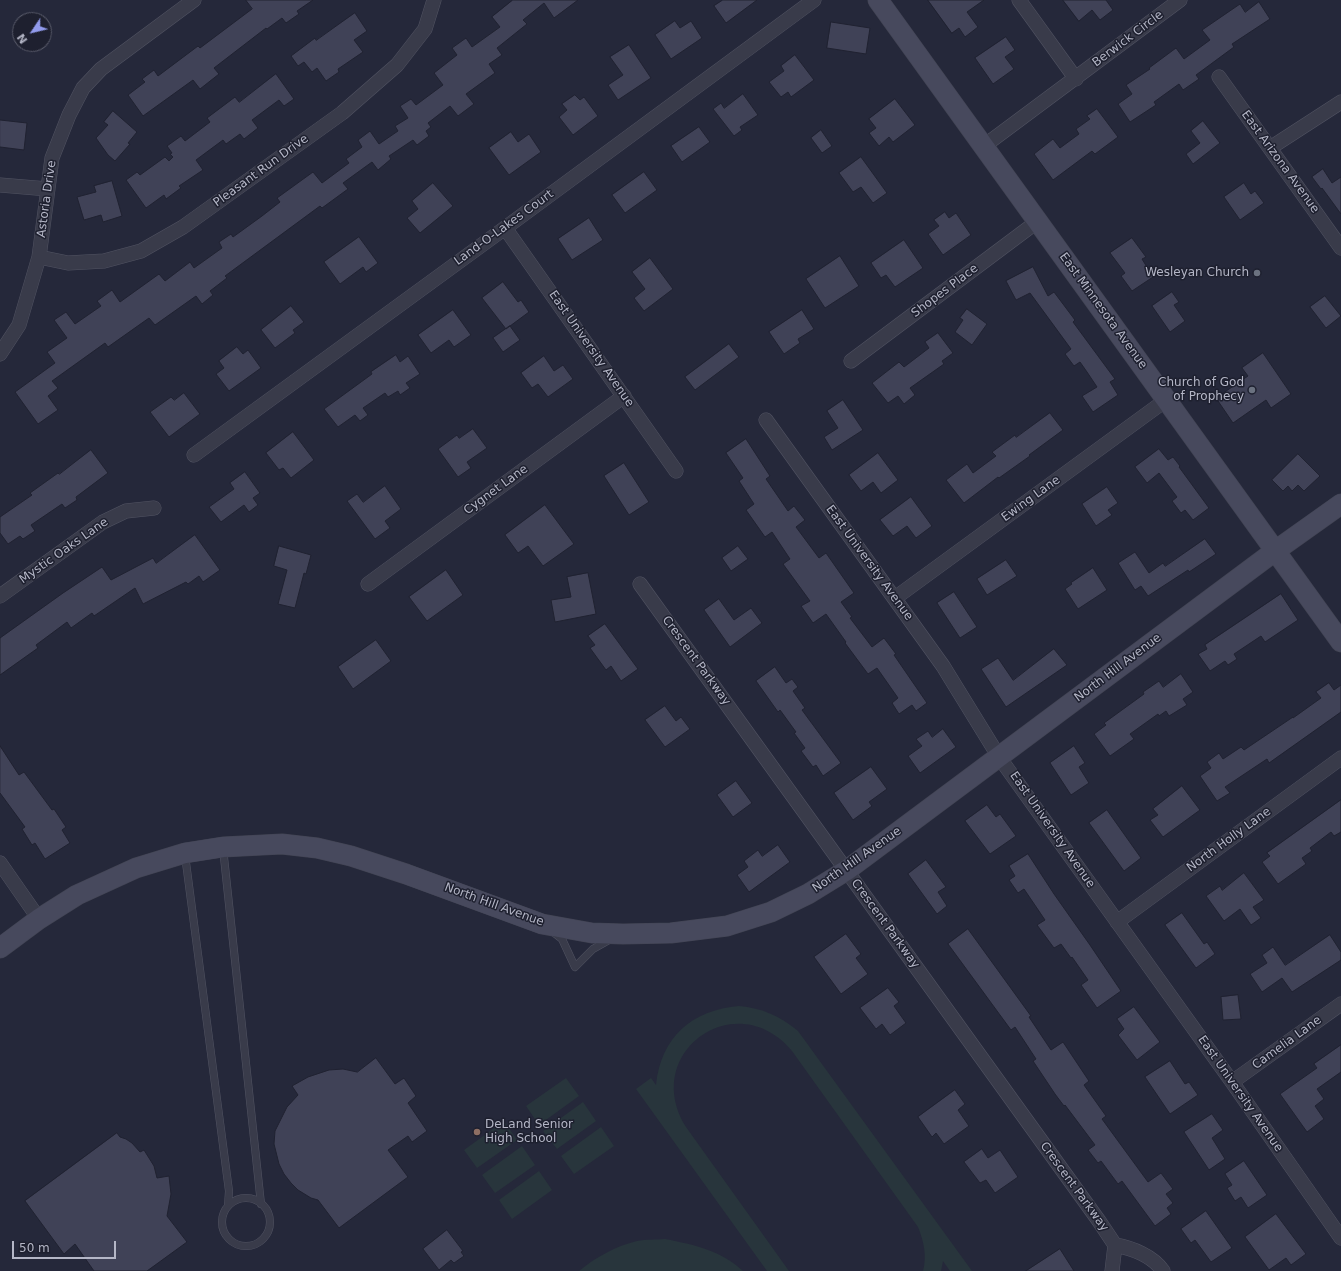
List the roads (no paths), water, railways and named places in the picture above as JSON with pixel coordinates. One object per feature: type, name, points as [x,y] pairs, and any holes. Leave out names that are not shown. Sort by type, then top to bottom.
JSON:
[{"type":"street","name":"Astoria Drive","points":[[0,354],[19,325],[39,257],[52,158],[69,115],[83,88],[101,69],[194,0]]},
{"type":"street","name":"Pleasant Run Drive","points":[[39,257],[68,262],[104,261],[141,251],[183,227],[342,113],[397,65],[424,29],[434,0]]},
{"type":"street","name":"Land-O-Lakes Court","points":[[194,455],[814,0]]},
{"type":"street","name":"East Minnesota Avenue","points":[[878,0],[1341,642]]},
{"type":"street","points":[[1019,0],[1076,79]]},
{"type":"street","name":"Berwick Circle","points":[[984,146],[1076,79],[1180,0]]},
{"type":"street","name":"East Arizona Avenue","points":[[1219,77],[1341,248]]},
{"type":"street","points":[[1270,148],[1341,102]]},
{"type":"street","points":[[0,185],[48,189]]},
{"type":"street","name":"Shopes Place","points":[[851,361],[1038,221]]},
{"type":"street","name":"East University Avenue","points":[[505,228],[676,470]]},
{"type":"street","name":"Cygnet Lane","points":[[368,584],[624,396]]},
{"type":"street","name":"Ewing Lane","points":[[895,598],[1166,400]]},
{"type":"street","name":"East University Avenue","points":[[766,420],[943,666],[999,757],[1232,1082],[1341,1238]]},
{"type":"street","name":"North Hill Avenue","points":[[0,948],[39,919],[77,896],[136,868],[185,853],[223,847],[282,844],[317,848],[351,856],[406,874],[542,924],[592,933],[671,933],[728,926],[771,912],[808,894],[847,870],[1275,551],[1341,504]]},
{"type":"street","name":"Mystic Oaks Lane","points":[[0,596],[103,522],[126,511],[154,508]]},
{"type":"street","name":"Crescent Parkway","points":[[640,584],[1099,1221],[1115,1245],[1112,1271]]},
{"type":"street","name":"North Holly Lane","points":[[1117,922],[1341,758]]},
{"type":"street","points":[[0,864],[39,919]]},
{"type":"street","name":"Camelia Lane","points":[[1232,1082],[1341,1004]]},
{"type":"street","name":"Crescent Parkway","points":[[1115,1245],[1129,1248],[1145,1256],[1159,1265],[1163,1271]]},
{"type":"lane","points":[[223,847],[261,1204]]},
{"type":"lane","points":[[185,853],[228,1191],[228,1206]]},
{"type":"lane","points":[[542,924],[562,939],[575,967],[593,949],[602,943],[623,934]]},
{"type":"lane","points":[[245,1198],[257,1201],[261,1204],[269,1217],[269,1229],[266,1236],[260,1242],[248,1246],[238,1245],[233,1242],[225,1235],[223,1229],[222,1219],[228,1206],[233,1202],[245,1198]]},
{"type":"place","name":"Wesleyan Church","points":[[1257,273]]},
{"type":"place","name":"Church of God of Prophecy","points":[[1252,390]]},
{"type":"place","name":"DeLand Senior High School","points":[[477,1132]]}]
